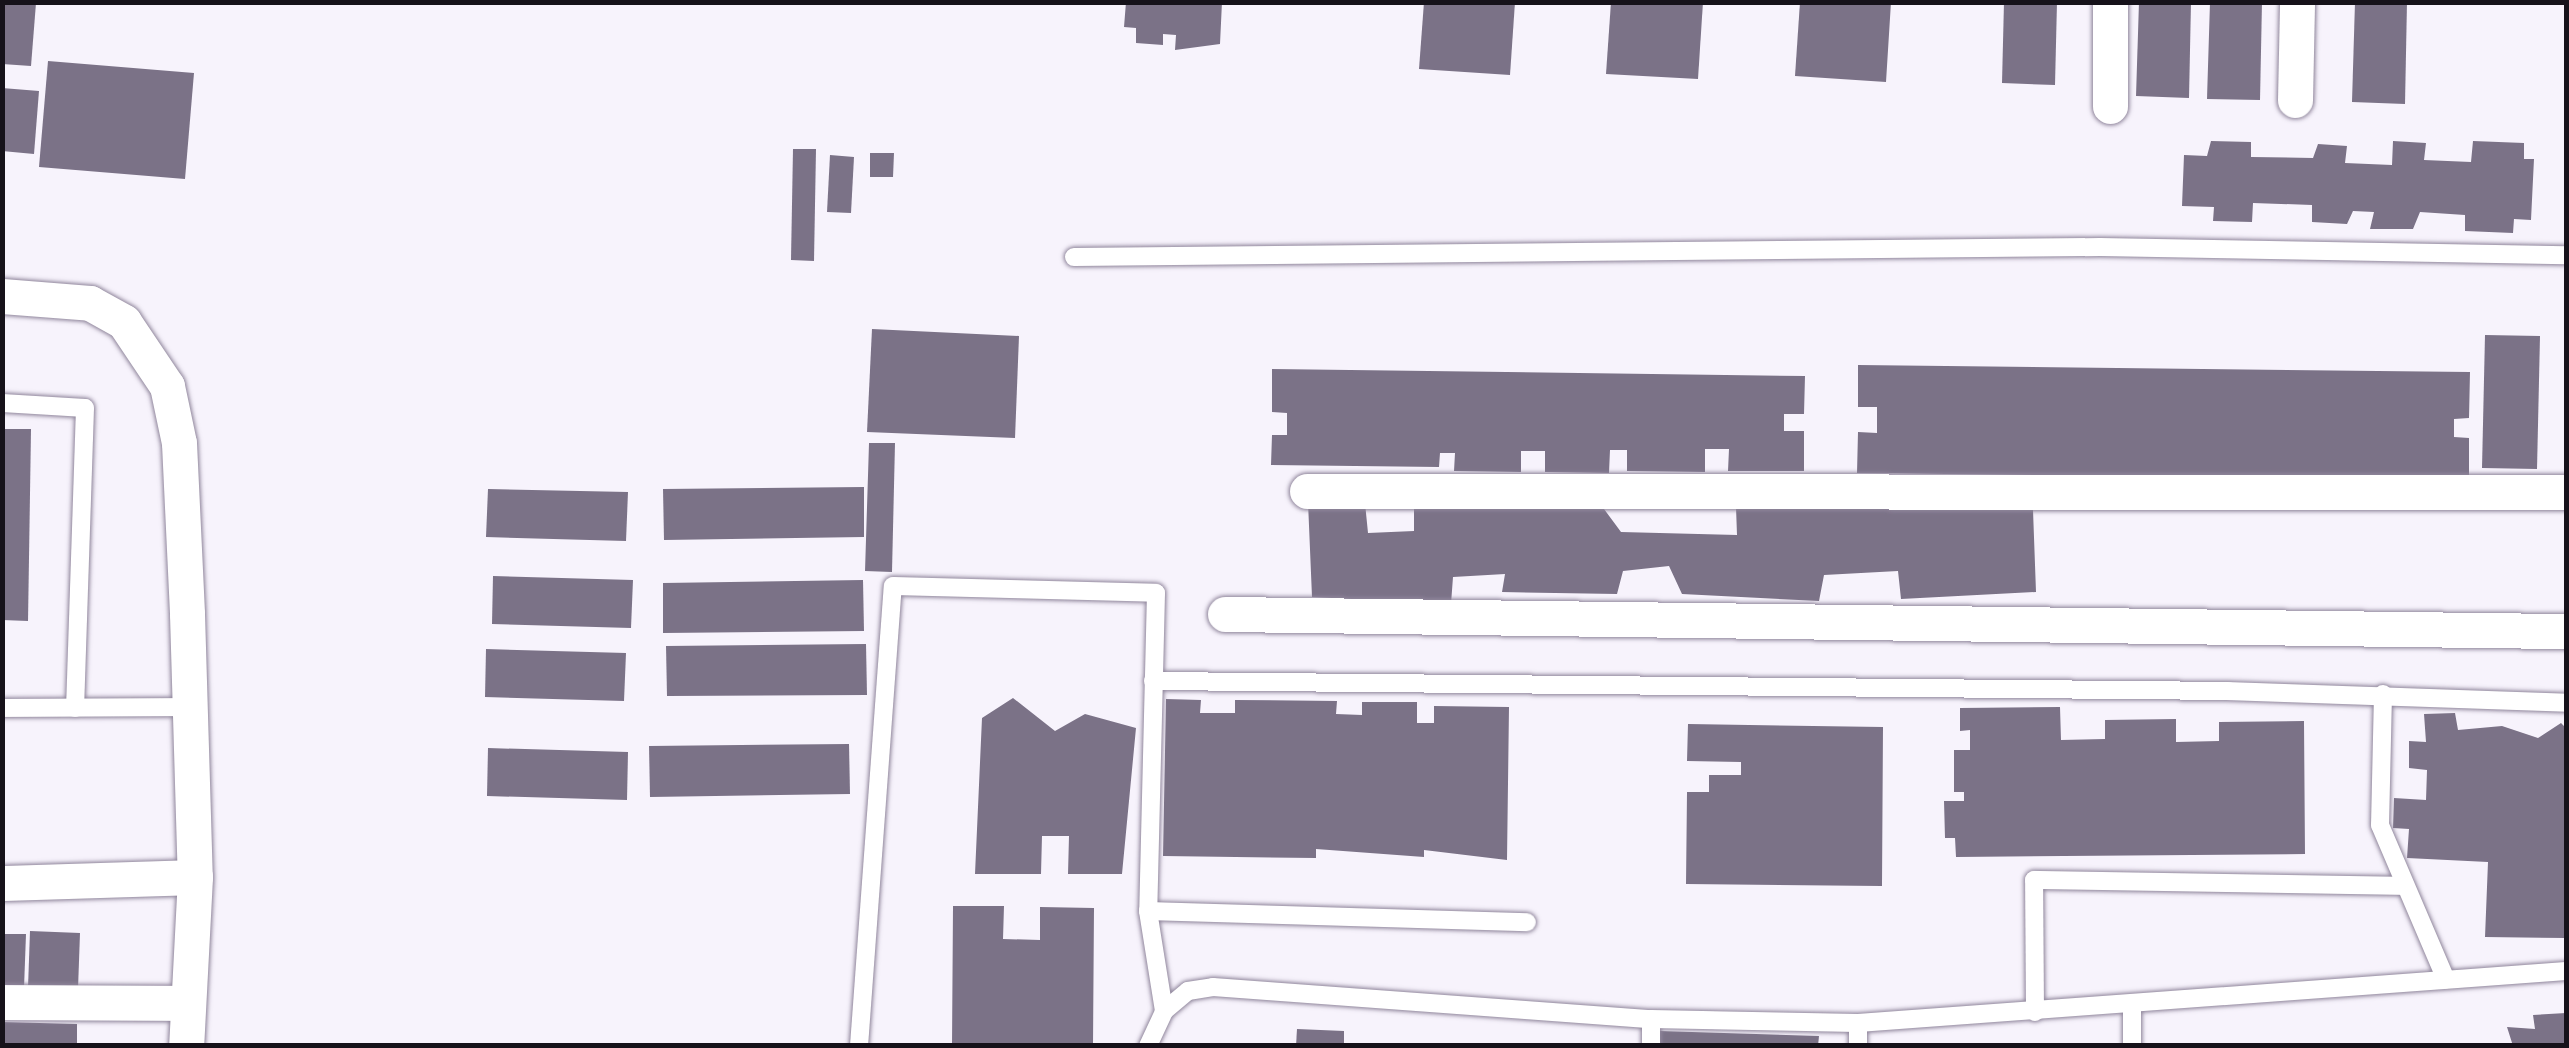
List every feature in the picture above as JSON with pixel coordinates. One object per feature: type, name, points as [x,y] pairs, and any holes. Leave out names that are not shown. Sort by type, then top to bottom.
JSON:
[{"type":"street","points":[[2110,2],[2110,106]]},
{"type":"street","points":[[2295,100],[2297,2]]},
{"type":"street","points":[[2,296],[90,303],[107,312],[149,351],[167,386],[179,443],[190,708],[194,877],[186,1046]]},
{"type":"street","points":[[1307,491],[2566,492]]},
{"type":"street","points":[[1225,614],[2566,631]]},
{"type":"street","points":[[2,883],[194,877]]},
{"type":"street","points":[[2,1002],[188,1003]]},
{"type":"lane","points":[[1074,257],[2100,247],[2566,255]]},
{"type":"lane","points":[[2,402],[85,408],[74,708]]},
{"type":"lane","points":[[858,1046],[893,586],[1156,593],[1148,911],[1164,1011]]},
{"type":"lane","points":[[1153,680],[2382,694],[2566,703]]},
{"type":"lane","points":[[2382,694],[2380,824],[2402,886],[2446,980]]},
{"type":"lane","points":[[2,708],[190,708]]},
{"type":"lane","points":[[2035,1012],[2034,880],[2402,886]]},
{"type":"lane","points":[[1148,911],[1528,922]]},
{"type":"lane","points":[[1148,1046],[1164,1011],[1188,992],[1213,987],[1651,1018],[1858,1023],[2566,971]]},
{"type":"lane","points":[[2132,1005],[2132,1046]]},
{"type":"lane","points":[[1650,1046],[1651,1018]]},
{"type":"lane","points":[[1858,1023],[1858,1046]]},
{"type":"building","points":[[1126,2],[1222,2],[1220,44],[1175,50],[1176,35],[1163,34],[1163,45],[1136,43],[1136,28],[1124,27]]},
{"type":"building","points":[[1424,2],[1515,2],[1510,75],[1419,69]]},
{"type":"building","points":[[1611,2],[1703,2],[1698,79],[1606,74]]},
{"type":"building","points":[[1800,2],[1891,2],[1886,82],[1795,76]]},
{"type":"building","points":[[2004,2],[2057,2],[2055,85],[2002,83]]},
{"type":"building","points":[[2139,2],[2191,2],[2189,98],[2136,96]]},
{"type":"building","points":[[2210,2],[2262,2],[2260,100],[2207,99]]},
{"type":"building","points":[[2355,2],[2407,2],[2405,104],[2352,102]]},
{"type":"building","points":[[2,3],[36,3],[31,66],[2,64]]},
{"type":"building","points":[[48,61],[194,73],[185,179],[39,167]]},
{"type":"building","points":[[2,88],[39,91],[34,154],[2,151]]},
{"type":"building","points":[[2211,141],[2251,142],[2251,157],[2313,158],[2318,144],[2347,146],[2345,163],[2392,165],[2393,141],[2426,143],[2424,160],[2471,162],[2473,141],[2524,143],[2524,159],[2534,159],[2531,220],[2514,219],[2513,233],[2465,231],[2465,215],[2420,212],[2413,229],[2370,229],[2374,212],[2353,211],[2347,224],[2312,222],[2312,205],[2253,203],[2252,222],[2213,221],[2214,207],[2182,206],[2184,155],[2207,156]]},
{"type":"building","points":[[793,149],[816,149],[814,261],[791,260]]},
{"type":"building","points":[[870,153],[894,153],[893,177],[870,177]]},
{"type":"building","points":[[830,155],[854,157],[851,213],[827,212]]},
{"type":"building","points":[[872,329],[1019,336],[1015,438],[867,432]]},
{"type":"building","points":[[2485,335],[2540,336],[2537,469],[2482,468]]},
{"type":"building","points":[[1858,365],[2470,372],[2469,418],[2454,419],[2454,437],[2469,438],[2469,480],[1857,473],[1858,432],[1877,433],[1877,407],[1858,407]]},
{"type":"building","points":[[1272,369],[1805,376],[1804,414],[1784,414],[1784,431],[1804,431],[1804,471],[1728,471],[1729,449],[1705,449],[1705,472],[1627,471],[1627,450],[1610,450],[1609,473],[1545,472],[1545,451],[1521,451],[1521,472],[1454,471],[1455,453],[1440,453],[1439,467],[1271,465],[1272,435],[1287,435],[1287,413],[1272,412]]},
{"type":"building","points":[[2,429],[31,429],[28,621],[2,620]]},
{"type":"building","points":[[869,443],[895,443],[892,572],[865,571]]},
{"type":"building","points":[[864,487],[864,537],[664,540],[663,489]]},
{"type":"building","points":[[488,489],[628,492],[626,541],[486,537]]},
{"type":"building","points":[[1308,502],[1365,503],[1368,533],[1414,531],[1414,508],[1604,509],[1621,532],[1737,535],[1736,507],[2033,510],[2036,592],[1901,599],[1898,571],[1824,575],[1819,601],[1682,594],[1669,566],[1623,571],[1617,594],[1502,592],[1505,574],[1453,577],[1451,604],[1312,597]]},
{"type":"building","points":[[493,576],[633,580],[631,628],[492,624]]},
{"type":"building","points":[[863,580],[864,631],[663,633],[663,583]]},
{"type":"building","points":[[866,644],[867,695],[667,696],[666,646]]},
{"type":"building","points":[[486,649],[626,653],[624,701],[485,697]]},
{"type":"building","points":[[1013,698],[1055,731],[1085,714],[1136,728],[1122,874],[1068,874],[1069,836],[1042,836],[1041,874],[975,874],[982,718]]},
{"type":"building","points":[[1166,699],[1201,700],[1200,713],[1235,713],[1235,700],[1337,701],[1336,714],[1362,715],[1362,702],[1417,702],[1417,723],[1434,723],[1434,706],[1509,707],[1507,860],[1424,850],[1424,857],[1316,849],[1316,858],[1163,856]]},
{"type":"building","points":[[2060,707],[2061,740],[2105,739],[2105,720],[2176,719],[2176,742],[2219,741],[2219,722],[2304,721],[2305,854],[1956,857],[1955,838],[1945,838],[1944,801],[1964,801],[1964,792],[1954,792],[1954,750],[1970,750],[1970,730],[1960,731],[1960,708]]},
{"type":"building","points":[[2455,713],[2458,730],[2502,726],[2538,738],[2561,723],[2566,728],[2566,938],[2485,937],[2488,862],[2407,858],[2409,829],[2393,828],[2394,798],[2426,800],[2427,770],[2409,768],[2409,741],[2426,742],[2424,714]]},
{"type":"building","points":[[1688,724],[1883,727],[1882,886],[1686,884],[1687,792],[1709,792],[1709,775],[1741,775],[1741,762],[1687,761]]},
{"type":"building","points":[[849,744],[850,794],[650,797],[649,746]]},
{"type":"building","points":[[488,748],[628,752],[627,800],[487,796]]},
{"type":"building","points":[[953,906],[1004,906],[1003,939],[1040,940],[1040,907],[1094,908],[1093,1046],[952,1046]]},
{"type":"building","points":[[30,931],[80,933],[78,989],[28,988]]},
{"type":"building","points":[[2,934],[26,934],[24,988],[2,987]]},
{"type":"building","points":[[2566,1013],[2566,1046],[2513,1046],[2507,1027],[2535,1029],[2533,1015]]},
{"type":"building","points":[[2,1022],[77,1024],[77,1046],[2,1046]]},
{"type":"building","points":[[1297,1029],[1344,1031],[1344,1046],[1296,1046]]},
{"type":"building","points":[[1660,1031],[1819,1036],[1818,1046],[1660,1046]]}]
